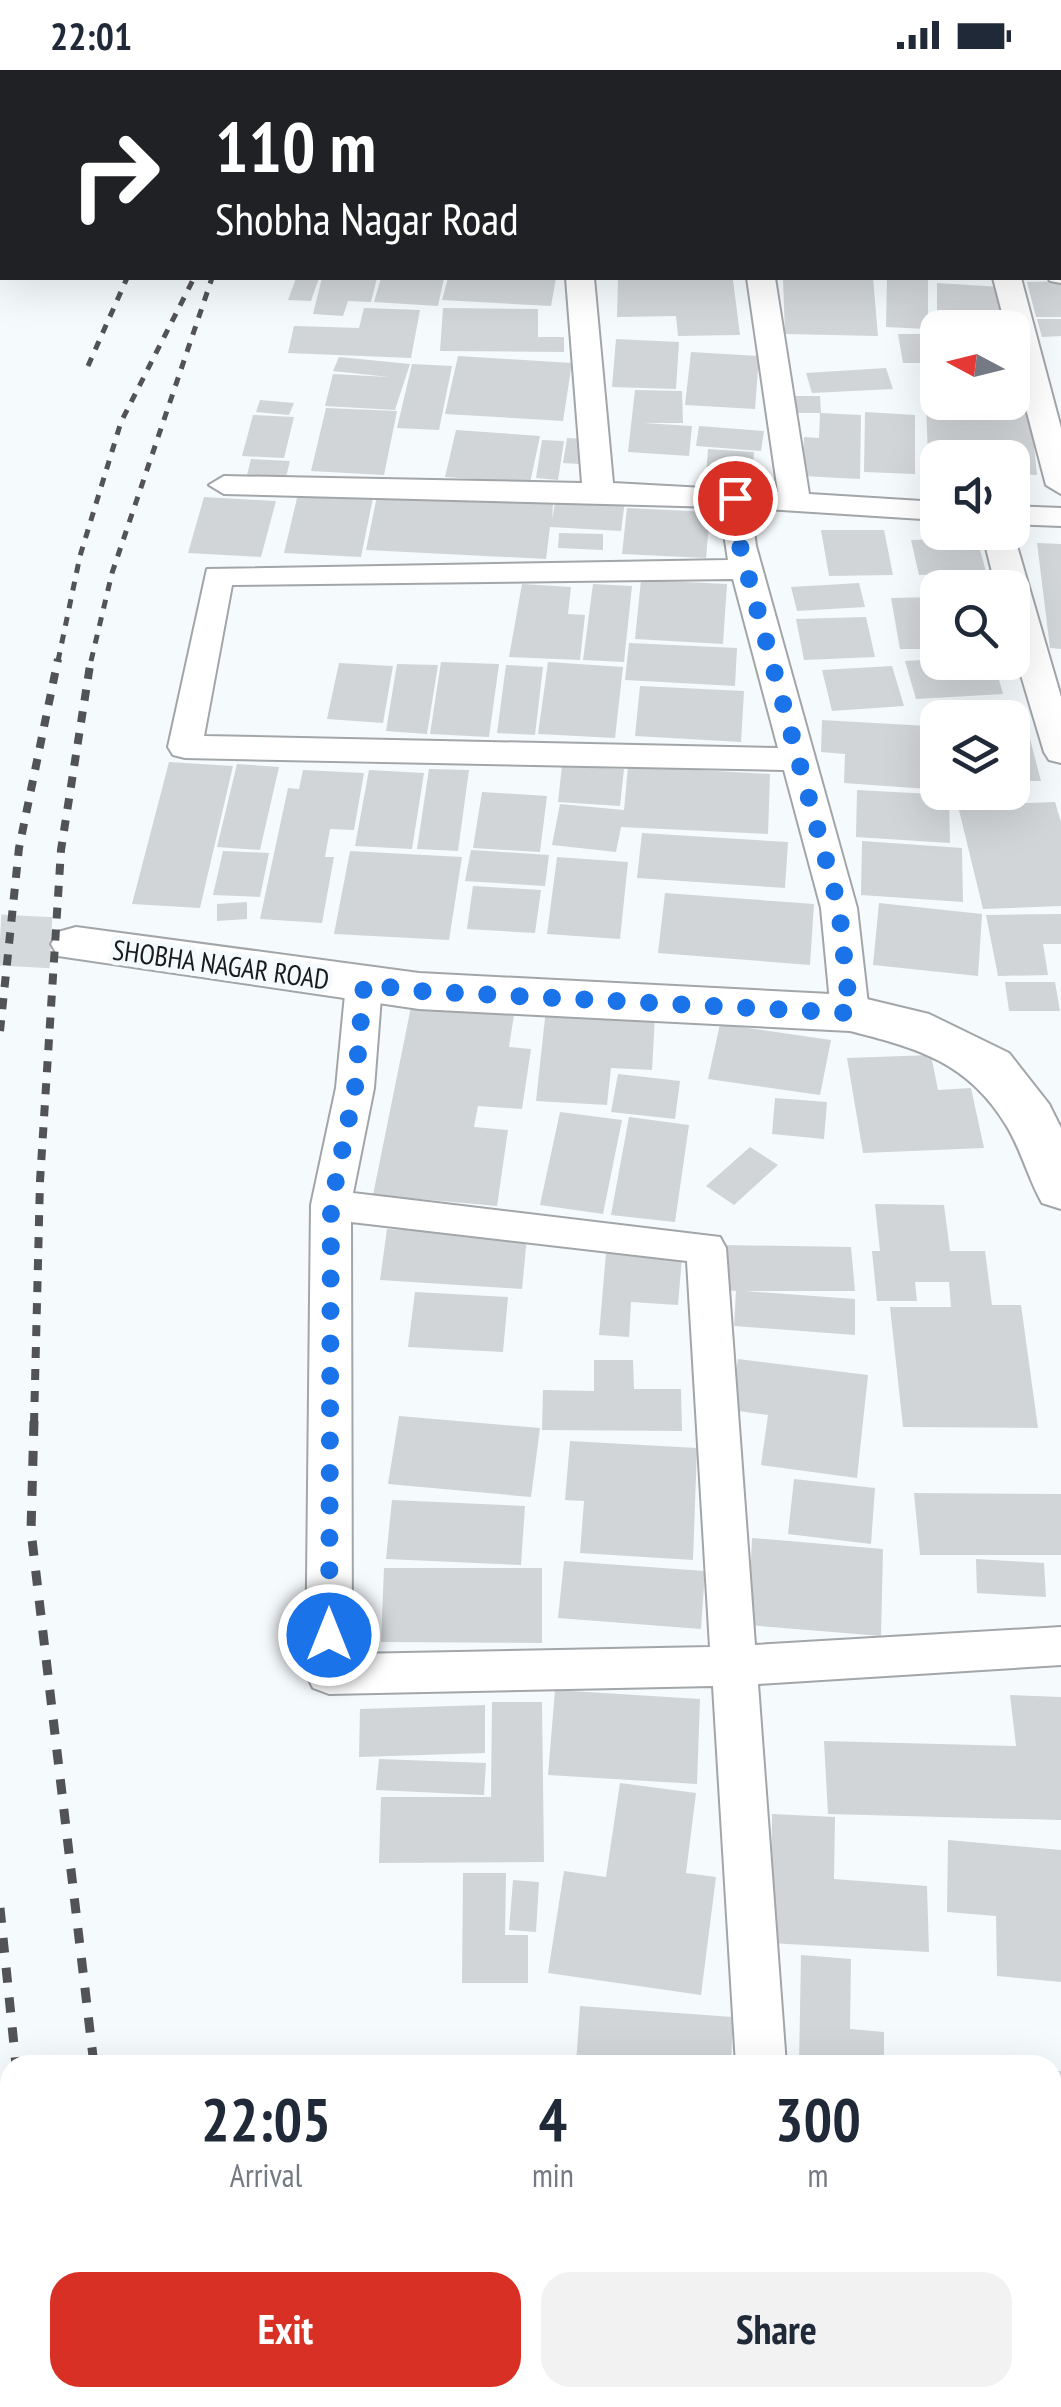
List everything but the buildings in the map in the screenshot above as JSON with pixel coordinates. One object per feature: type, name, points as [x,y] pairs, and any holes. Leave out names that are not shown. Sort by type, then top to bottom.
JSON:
[{"type":"street","points":[[580,280],[598,492]]},
{"type":"street","points":[[761,280],[794,502]]},
{"type":"street","points":[[1007,280],[1061,486]]},
{"type":"street","points":[[224,485],[598,492],[920,509]]},
{"type":"street","points":[[735,498],[746,570],[839,908],[850,1013]]},
{"type":"street","points":[[1030,516],[1061,517]]},
{"type":"street","points":[[746,570],[218,576],[185,746],[795,759]]},
{"type":"street","points":[[1030,648],[1061,752]]},
{"type":"street","name":"SHOBHA NAGAR ROAD","points":[[76,944],[419,991],[850,1013],[928,1032],[991,1066],[1030,1118],[1061,1189]]},
{"type":"street","points":[[364,984],[355,1088],[331,1205],[329,1674],[731,1666],[1061,1646]]},
{"type":"street","points":[[331,1205],[706,1248],[731,1666],[760,2055]]},
{"type":"tunnel","points":[[0,940],[76,944]]},
{"type":"railway","points":[[88,366],[126,280]]},
{"type":"railway","points":[[58,661],[80,556],[121,422],[193,280]]},
{"type":"railway","points":[[91,661],[112,573],[211,280]]},
{"type":"railway","points":[[0,1031],[19,848],[58,659]]},
{"type":"railway","points":[[34,1424],[40,1181],[61,850],[91,659]]},
{"type":"railway","points":[[34,1421],[31,1531],[93,2055]]},
{"type":"railway","points":[[0,1908],[15,2055]]},
{"type":"route","points":[[329,1635],[331,1205],[355,1088],[364,984],[419,991],[850,1013],[839,908],[795,759],[740,546],[735,498]]}]
